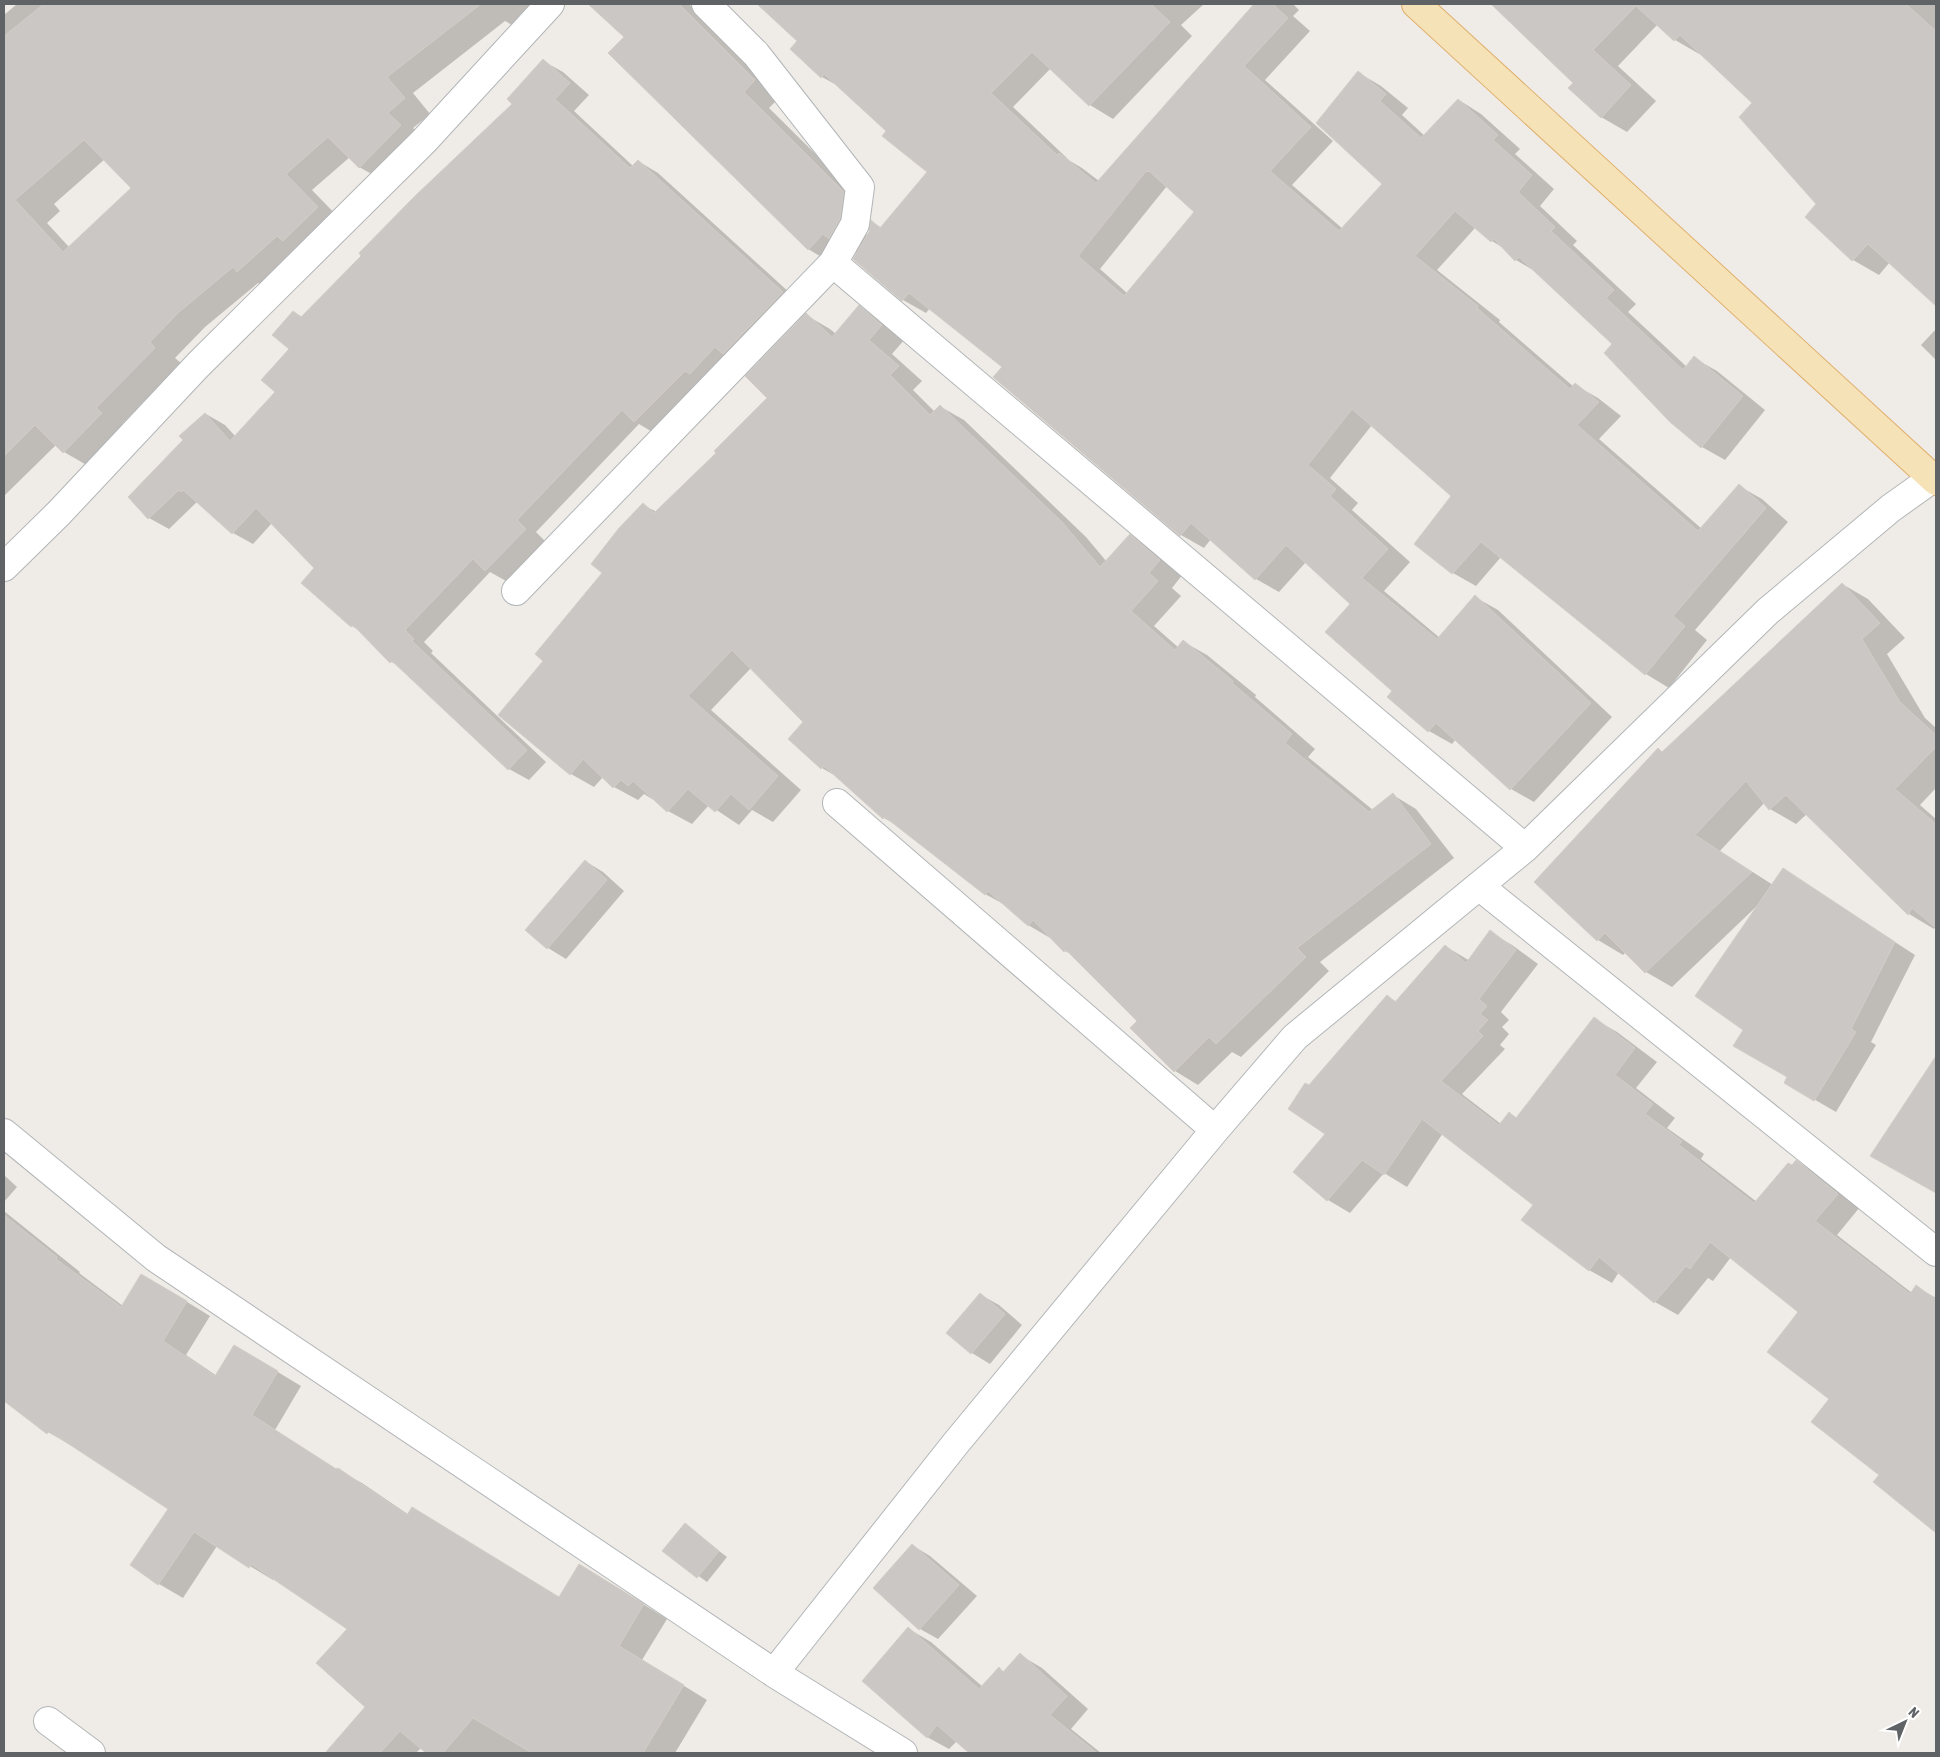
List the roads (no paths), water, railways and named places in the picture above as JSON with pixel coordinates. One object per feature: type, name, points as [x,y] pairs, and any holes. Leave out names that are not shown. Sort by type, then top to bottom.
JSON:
[{"type":"main road","points":[[1416,4],[1935,479]]},
{"type":"street","points":[[4,567],[59,513],[198,365],[424,142],[550,4]]},
{"type":"street","points":[[516,591],[833,263],[855,224],[860,187],[756,54],[706,4]]},
{"type":"street","points":[[833,263],[1525,848]]},
{"type":"street","points":[[774,1673],[956,1443],[1294,1037],[1525,848],[1768,611],[1891,508],[1935,479]]},
{"type":"street","points":[[837,803],[1215,1130]]},
{"type":"street","points":[[1479,886],[1936,1252]]},
{"type":"street","points":[[4,1133],[156,1258],[888,1750]]},
{"type":"street","points":[[48,1721],[91,1753]]}]
